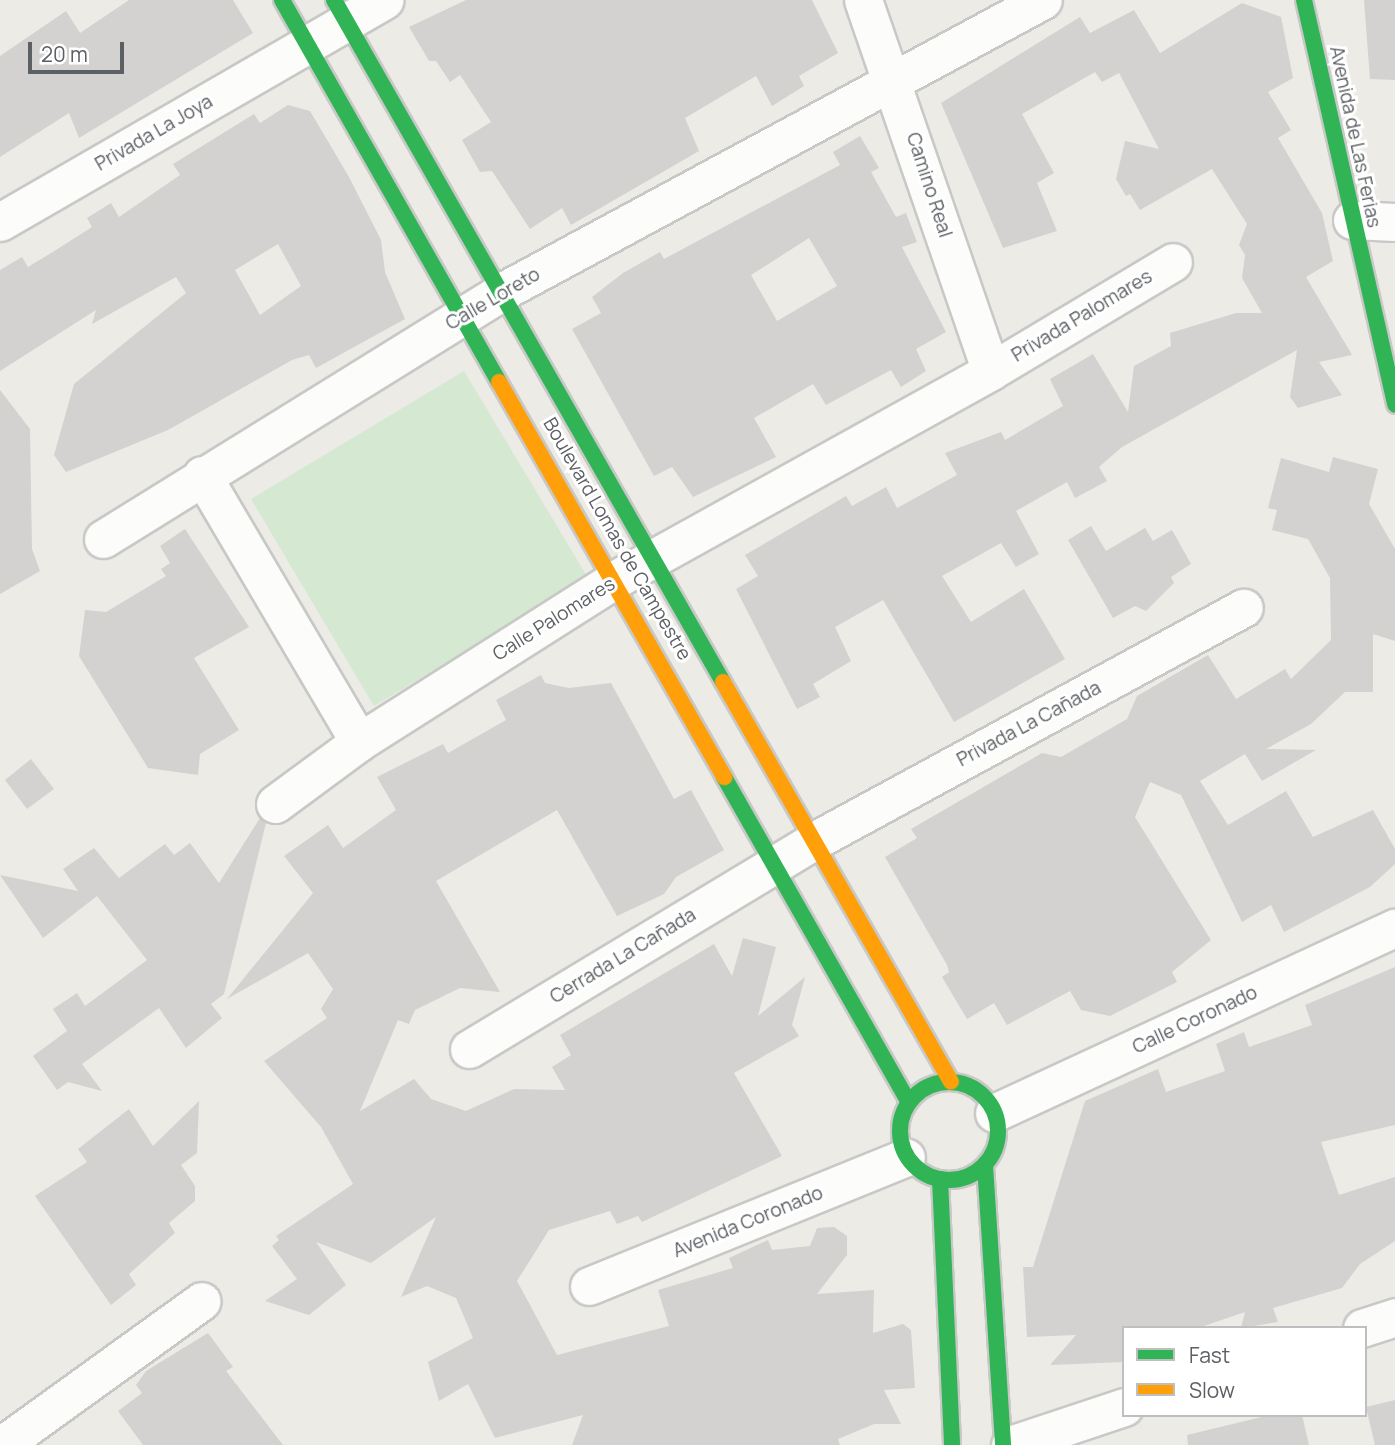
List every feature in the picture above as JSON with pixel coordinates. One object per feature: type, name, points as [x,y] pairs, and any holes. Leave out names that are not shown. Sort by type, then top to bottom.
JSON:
[{"type":"main road","name":"Boulevard Lomas de Campestre","points":[[282,0],[616,579],[909,1102]]},
{"type":"main road","name":"Avenida de Las Ferias","points":[[1304,0],[1395,405]]},
{"type":"main road","name":"Boulevard Lomas de Campestre","points":[[341,12],[505,290],[951,1081]]},
{"type":"main road","points":[[985,1165],[964,1178],[940,1179],[906,1157],[900,1133],[909,1102],[927,1087],[951,1081],[981,1092],[994,1112],[998,1136],[985,1165],[1003,1445]]},
{"type":"main road","points":[[940,1179],[951,1445]]},
{"type":"street","name":"Privada La Joya","points":[[0,222],[308,45],[341,12],[385,0]]},
{"type":"street","name":"Camino Real","points":[[863,0],[896,83],[991,371]]},
{"type":"street","name":"Calle Loreto","points":[[103,539],[202,475],[505,290],[896,83],[1043,0]]},
{"type":"street","points":[[1352,220],[1395,222]]},
{"type":"street","name":"Privada Palomares","points":[[991,371],[1173,262]]},
{"type":"street","name":"Calle Palomares","points":[[275,804],[359,742],[616,579],[991,371]]},
{"type":"street","points":[[202,475],[359,742]]},
{"type":"street","name":"Privada La Cañada","points":[[777,863],[1244,608]]},
{"type":"street","name":"Cerrada La Cañada","points":[[469,1049],[777,863]]},
{"type":"street","name":"Calle Coronado","points":[[994,1112],[1395,928]]},
{"type":"street","name":"Avenida Coronado","points":[[589,1286],[906,1157]]},
{"type":"street","points":[[2,1445],[202,1301]]},
{"type":"street","points":[[1367,1326],[1395,1317]]},
{"type":"street","points":[[1010,1445],[1122,1408]]},
{"type":"green space","points":[[464,371],[588,578],[374,706],[251,499]]},
{"type":"building","points":[[129,0],[233,0],[253,33],[79,138],[69,113],[0,157],[0,56],[66,11],[80,33]]},
{"type":"building","points":[[466,0],[812,0],[838,53],[799,76],[804,86],[772,106],[756,76],[685,118],[699,151],[571,225],[562,208],[530,229],[492,171],[480,172],[462,140],[491,122],[460,75],[450,82],[436,61],[429,61],[409,27]]},
{"type":"building","points":[[1364,0],[1395,0],[1395,80],[1370,79]]},
{"type":"building","points":[[1242,3],[1281,17],[1293,78],[1268,92],[1291,130],[1278,138],[1322,213],[1333,261],[1306,277],[1352,355],[1319,362],[1342,395],[1298,408],[1290,397],[1297,350],[1122,447],[1099,467],[1107,481],[1075,498],[1067,482],[1016,511],[1039,554],[1016,567],[1001,543],[942,576],[971,622],[1024,589],[1065,659],[954,722],[883,600],[835,627],[851,661],[813,684],[820,697],[797,709],[736,589],[758,576],[745,555],[846,496],[852,506],[886,487],[897,508],[957,475],[945,453],[1001,432],[1005,440],[1063,406],[1050,379],[1093,354],[1128,412],[1134,366],[1171,346],[1170,333],[1236,313],[1262,313],[1242,278],[1245,255],[1239,245],[1247,224],[1212,169],[1140,210],[1130,194],[1126,196],[1116,179],[1125,141],[1159,149],[1119,73],[1102,82],[1095,72],[1022,114],[1054,173],[1037,183],[1057,231],[1003,248],[941,103],[1080,17],[1090,33],[1134,10],[1160,53]]},
{"type":"building","points":[[288,105],[310,111],[349,177],[381,240],[385,272],[405,319],[316,368],[309,355],[292,360],[168,430],[66,472],[54,455],[74,384],[186,293],[176,277],[92,324],[96,310],[0,371],[0,270],[22,257],[28,267],[92,227],[87,218],[111,203],[119,217],[180,175],[173,164],[254,114],[260,123]],"holes":[[[278,244],[301,286],[260,315],[235,270]]]},
{"type":"building","points":[[860,136],[879,168],[871,172],[896,217],[906,213],[917,242],[902,247],[946,332],[916,349],[926,371],[901,387],[891,370],[826,405],[813,384],[754,418],[776,457],[693,497],[672,467],[654,476],[572,329],[601,313],[592,297],[623,273],[660,252],[664,259],[840,165],[833,152]],"holes":[[[809,238],[837,286],[777,321],[751,275]]]},
{"type":"building","points":[[0,390],[30,429],[32,549],[40,571],[0,594]]},
{"type":"building","points":[[1333,457],[1378,469],[1369,504],[1395,549],[1395,641],[1373,634],[1373,692],[1345,692],[1311,724],[1266,749],[1316,750],[1262,781],[1245,754],[1200,781],[1228,825],[1286,791],[1313,837],[1373,810],[1395,849],[1395,864],[1370,887],[1284,932],[1271,905],[1242,922],[1181,795],[1150,782],[1135,817],[1211,940],[1172,972],[1177,982],[1110,1016],[1081,1010],[1070,991],[1007,1025],[994,1003],[967,1019],[942,977],[949,972],[947,965],[885,857],[917,838],[911,829],[1042,753],[1061,757],[1127,719],[1137,696],[1208,655],[1236,699],[1285,669],[1291,679],[1331,640],[1330,578],[1308,539],[1272,530],[1277,510],[1268,508],[1281,458],[1329,472]]},
{"type":"building","points":[[1091,526],[1106,551],[1145,528],[1153,541],[1172,530],[1191,564],[1171,577],[1174,583],[1146,611],[1135,606],[1113,618],[1068,540]]},
{"type":"building","points":[[185,529],[249,627],[194,658],[239,730],[200,754],[198,775],[148,768],[79,656],[85,610],[106,612],[166,576],[161,569],[170,563],[160,546]]},
{"type":"building","points":[[541,675],[545,683],[569,688],[611,683],[674,799],[691,790],[724,850],[676,877],[664,894],[617,916],[557,810],[436,881],[500,992],[460,988],[415,1010],[409,1024],[398,1020],[360,1111],[414,1079],[431,1099],[466,1111],[514,1089],[565,1090],[552,1067],[571,1055],[560,1035],[714,944],[732,976],[743,938],[776,947],[758,1016],[805,977],[792,1025],[799,1036],[734,1073],[782,1156],[642,1222],[638,1216],[617,1224],[610,1211],[549,1230],[517,1281],[557,1355],[669,1326],[658,1290],[733,1268],[729,1258],[768,1240],[772,1250],[810,1246],[817,1228],[834,1227],[847,1236],[847,1255],[817,1294],[874,1290],[873,1333],[903,1324],[911,1330],[915,1388],[884,1390],[901,1424],[874,1424],[838,1439],[840,1445],[572,1445],[583,1415],[495,1438],[468,1384],[439,1401],[434,1384],[428,1362],[473,1338],[456,1298],[427,1286],[401,1297],[436,1217],[371,1263],[316,1242],[346,1285],[309,1315],[265,1301],[297,1279],[272,1246],[279,1240],[276,1236],[353,1184],[321,1127],[264,1061],[327,1018],[321,1009],[333,989],[308,953],[227,999],[313,893],[284,856],[328,825],[343,848],[396,810],[377,777],[443,744],[448,753],[506,720],[496,700]]},
{"type":"building","points":[[31,759],[54,789],[27,809],[5,780]]},
{"type":"building","points":[[260,818],[266,823],[224,994],[211,1004],[222,1018],[186,1048],[159,1008],[82,1064],[102,1091],[68,1082],[57,1090],[33,1056],[67,1031],[53,1009],[77,993],[85,1006],[147,960],[97,896],[43,938],[0,875],[78,891],[63,869],[94,848],[119,878],[165,844],[174,855],[190,843],[219,883]]},
{"type":"building","points":[[1395,967],[1395,1125],[1321,1142],[1339,1195],[1395,1177],[1395,1241],[1360,1264],[1342,1288],[1273,1308],[1278,1322],[1242,1326],[1245,1312],[1204,1326],[1122,1326],[1122,1362],[1050,1365],[1076,1335],[1027,1337],[1023,1267],[1033,1267],[1085,1101],[1158,1069],[1166,1092],[1225,1071],[1216,1044],[1244,1032],[1249,1047],[1312,1025],[1305,1005]]},
{"type":"building","points":[[199,1101],[197,1153],[181,1165],[195,1186],[195,1201],[169,1223],[175,1233],[129,1274],[136,1285],[111,1305],[35,1196],[87,1162],[78,1149],[129,1109],[153,1146]]},
{"type":"building","points":[[208,1333],[233,1367],[226,1371],[283,1445],[143,1445],[118,1411],[142,1393],[136,1385],[146,1371]]},
{"type":"building","points":[[1395,1400],[1395,1445],[1375,1445],[1367,1407]]},
{"type":"building","points":[[1262,1417],[1302,1417],[1309,1445],[1188,1445],[1187,1435]]},
{"type":"traffic: fast","points":[[282,0],[499,382]]},
{"type":"traffic: fast","points":[[334,0],[723,682]]},
{"type":"traffic: fast","points":[[1304,0],[1395,405]]},
{"type":"traffic: fast","points":[[724,777],[909,1102]]},
{"type":"traffic: fast","points":[[949,1082],[968,1086],[984,1096],[994,1112],[998,1131],[994,1150],[984,1166],[968,1176],[949,1180],[930,1176],[914,1166],[904,1150],[900,1131],[904,1112],[914,1096],[930,1086],[949,1082]]},
{"type":"traffic: fast","points":[[985,1165],[1003,1445]]},
{"type":"traffic: fast","points":[[940,1179],[952,1445]]},
{"type":"traffic: slow","points":[[499,382],[724,777]]},
{"type":"traffic: slow","points":[[723,682],[951,1081]]}]
